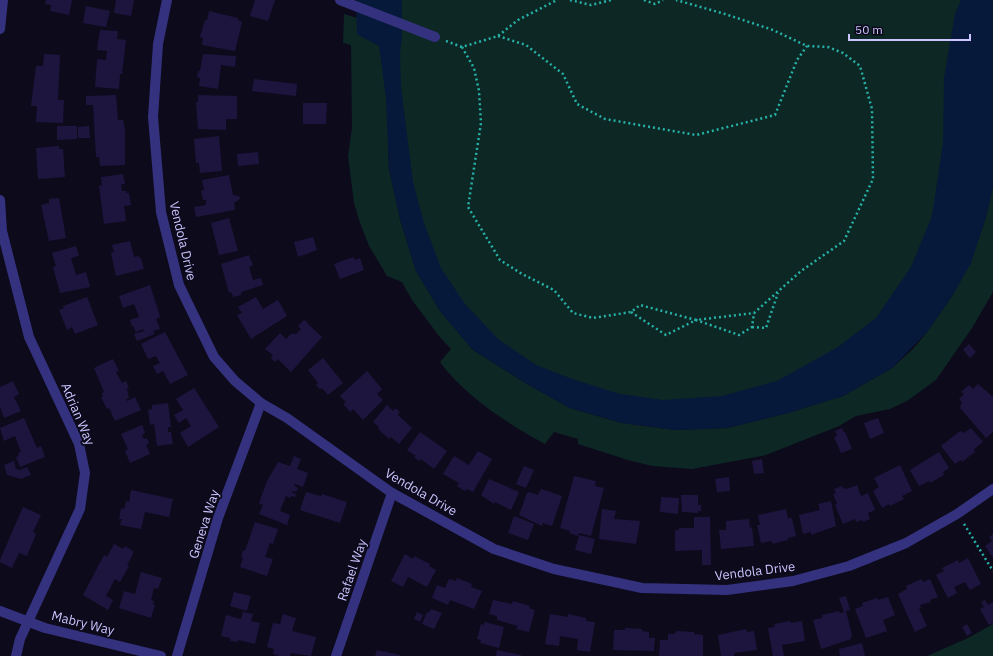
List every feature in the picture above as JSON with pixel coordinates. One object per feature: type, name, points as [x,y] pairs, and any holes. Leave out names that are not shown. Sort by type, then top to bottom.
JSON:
[{"type":"street","points":[[0,29],[4,0]]},
{"type":"street","name":"Vendola Drive","points":[[167,0],[158,44],[153,118],[161,212],[179,286],[214,357],[235,381],[261,403],[287,418],[392,493],[494,549],[554,569],[642,588],[727,590],[793,581],[849,566],[906,543],[957,514],[993,489]]},
{"type":"street","points":[[342,1],[434,37]]},
{"type":"street","name":"Adrian Way","points":[[0,200],[2,231],[29,337],[79,444],[85,473],[80,509],[20,639],[16,656]]},
{"type":"street","name":"Geneva Way","points":[[177,656],[218,518],[261,403]]},
{"type":"street","name":"Rafael Way","points":[[336,656],[392,493]]},
{"type":"street","name":"Mabry Way","points":[[0,611],[45,628],[161,656]]},
{"type":"path","points":[[557,0],[518,20],[498,36],[462,46],[474,68],[479,90],[480,104],[480,124],[468,207],[500,260],[522,274],[554,290],[573,313],[592,318],[631,312],[640,305],[696,320],[739,335],[752,327],[766,328],[779,291]]},
{"type":"path","points":[[570,0],[591,5],[611,0]]},
{"type":"path","points":[[644,0],[655,4],[663,0]]},
{"type":"path","points":[[631,312],[666,335],[696,320],[754,313],[801,271],[844,241],[873,179],[872,109],[860,66],[844,53],[833,49],[807,46],[773,30],[732,16],[676,0]]},
{"type":"path","points":[[498,36],[526,45],[563,74],[577,104],[605,119],[696,135],[775,115],[797,60],[807,46]]},
{"type":"path","points":[[752,327],[754,313]]},
{"type":"path","points":[[957,514],[993,571]]},
{"type":"green space","points":[[383,0],[993,0],[993,145],[977,243],[986,217],[993,186],[993,292],[972,328],[936,380],[907,401],[890,409],[856,416],[839,426],[766,455],[692,469],[652,466],[628,460],[578,444],[578,439],[554,432],[545,444],[516,428],[474,398],[450,374],[440,362],[451,349],[439,336],[412,300],[402,282],[387,276],[369,246],[354,203],[348,156],[352,128],[351,45],[343,43],[344,14],[357,18],[357,34],[377,44]],"holes":[[[388,146],[411,228],[496,364],[658,419],[859,384],[973,257],[952,296],[927,332],[913,349],[892,368],[843,396],[788,413],[727,428],[675,430],[622,423],[570,408],[527,384],[473,350],[440,311],[416,271],[400,219],[389,169]]]},
{"type":"green space","points":[[993,624],[993,656],[927,656],[968,638]]},
{"type":"water","points":[[356,0],[402,0],[402,36],[400,54],[401,87],[413,182],[424,223],[441,268],[465,304],[498,339],[536,365],[575,380],[620,394],[663,400],[722,396],[777,381],[838,347],[876,318],[911,267],[932,216],[943,143],[944,78],[955,14],[961,0],[993,0],[993,186],[986,217],[971,263],[952,296],[927,332],[892,368],[843,396],[788,413],[727,428],[675,430],[622,423],[570,408],[527,384],[473,350],[440,311],[416,271],[400,219],[389,169],[386,98],[379,46],[357,34]]},
{"type":"building","points":[[46,0],[72,0],[69,15],[50,11],[51,5],[45,4]]},
{"type":"building","points":[[116,0],[134,0],[131,16],[114,13]]},
{"type":"building","points":[[255,0],[275,0],[268,21],[250,16]]},
{"type":"building","points":[[86,6],[110,11],[106,27],[83,23]]},
{"type":"building","points":[[209,11],[238,18],[238,20],[242,22],[235,51],[202,45],[203,38],[200,37]]},
{"type":"building","points":[[100,30],[118,31],[117,39],[126,40],[119,89],[95,87],[97,59],[106,60],[107,51],[97,50]]},
{"type":"building","points":[[44,54],[60,55],[58,100],[64,100],[63,123],[36,122],[37,106],[31,106],[36,66],[43,66]]},
{"type":"building","points":[[203,54],[236,56],[235,67],[221,65],[218,89],[199,86],[200,78],[197,77],[198,71],[200,71]]},
{"type":"building","points":[[254,79],[297,84],[296,96],[252,91]]},
{"type":"building","points":[[116,95],[118,120],[123,120],[125,130],[125,165],[100,166],[99,157],[96,157],[93,105],[86,105],[86,96]]},
{"type":"building","points":[[198,95],[237,96],[237,119],[226,119],[226,130],[198,129],[196,102],[198,102]]},
{"type":"building","points":[[303,103],[327,103],[326,124],[303,124]]},
{"type":"building","points":[[57,126],[77,126],[77,139],[57,140]]},
{"type":"building","points":[[89,126],[90,138],[78,138],[78,127]]},
{"type":"building","points":[[219,136],[222,171],[200,173],[199,163],[196,163],[194,139]]},
{"type":"building","points":[[59,146],[59,149],[63,149],[65,177],[38,179],[36,148]]},
{"type":"building","points":[[258,152],[259,164],[238,166],[237,154]]},
{"type":"building","points":[[123,174],[125,184],[121,184],[122,191],[129,193],[131,205],[124,206],[126,221],[104,224],[99,186],[102,185],[101,177]]},
{"type":"building","points":[[229,175],[233,195],[239,196],[240,199],[234,203],[235,210],[196,217],[194,207],[206,205],[206,200],[203,200],[201,191],[204,190],[202,180]]},
{"type":"building","points":[[59,198],[66,238],[49,241],[41,205],[49,203],[49,199]]},
{"type":"building","points":[[229,218],[238,251],[219,255],[211,223]]},
{"type":"building","points":[[313,237],[317,250],[298,257],[294,242]]},
{"type":"building","points":[[130,241],[134,257],[139,256],[139,258],[141,258],[144,269],[116,276],[111,253],[114,252],[112,245]]},
{"type":"building","points":[[76,246],[79,256],[71,258],[76,275],[86,272],[90,287],[60,293],[53,267],[56,266],[52,253]]},
{"type":"building","points":[[249,255],[253,265],[249,267],[253,280],[261,278],[263,285],[241,292],[241,295],[233,297],[231,292],[229,293],[221,264]]},
{"type":"building","points":[[353,257],[355,260],[360,258],[364,270],[340,279],[334,264]]},
{"type":"building","points":[[150,285],[160,317],[156,319],[160,329],[153,331],[155,334],[137,341],[134,334],[144,331],[143,329],[136,332],[132,326],[130,320],[139,317],[134,304],[123,308],[119,296]]},
{"type":"building","points":[[87,297],[98,325],[75,334],[72,327],[67,330],[59,310],[64,308],[63,306]]},
{"type":"building","points":[[256,297],[263,309],[278,300],[287,316],[251,339],[237,315],[242,313],[238,307]]},
{"type":"building","points":[[304,320],[308,322],[307,323],[322,337],[291,372],[278,359],[275,362],[271,358],[273,355],[265,349],[280,333],[286,339],[291,334],[296,334],[301,329],[298,326]]},
{"type":"building","points":[[165,332],[188,375],[170,384],[163,371],[157,374],[153,366],[160,363],[156,356],[148,359],[141,344]]},
{"type":"building","points":[[969,344],[976,352],[970,358],[963,350]]},
{"type":"building","points":[[323,358],[343,383],[328,395],[322,388],[320,389],[316,385],[318,383],[308,370]]},
{"type":"building","points":[[113,359],[119,371],[116,372],[122,383],[126,381],[129,388],[127,389],[129,398],[126,399],[127,401],[135,397],[141,410],[115,421],[109,408],[107,409],[101,397],[103,396],[102,393],[104,392],[94,368]]},
{"type":"building","points":[[367,371],[382,389],[377,394],[383,400],[363,420],[353,409],[350,412],[343,404],[346,402],[340,396]]},
{"type":"building","points":[[13,381],[19,394],[14,397],[21,411],[4,418],[0,407],[0,387]]},
{"type":"building","points":[[978,384],[993,397],[993,432],[986,438],[960,408],[962,402],[959,399],[964,394],[961,392],[969,385],[973,389]]},
{"type":"building","points":[[194,388],[219,427],[188,447],[180,433],[191,426],[186,418],[179,423],[174,415],[183,410],[176,399]]},
{"type":"building","points":[[168,403],[171,427],[168,427],[168,432],[171,432],[173,444],[157,446],[154,424],[150,425],[148,410],[152,409],[152,405]]},
{"type":"building","points":[[387,405],[393,411],[395,408],[400,412],[398,415],[412,428],[399,444],[391,437],[389,439],[373,422]]},
{"type":"building","points":[[24,418],[37,448],[41,446],[45,457],[20,467],[16,457],[19,456],[18,453],[21,452],[15,436],[4,441],[0,428]]},
{"type":"building","points":[[878,418],[884,433],[870,439],[864,423]]},
{"type":"building","points":[[142,425],[145,433],[142,435],[144,439],[147,438],[149,443],[146,445],[150,454],[130,463],[125,451],[128,449],[121,434]]},
{"type":"building","points":[[842,428],[844,431],[842,432],[845,432],[852,449],[841,453],[834,437],[837,436],[835,431]]},
{"type":"building","points":[[971,428],[983,442],[974,449],[975,452],[962,462],[961,460],[955,464],[941,446],[960,431],[964,433]]},
{"type":"building","points":[[420,432],[447,451],[434,469],[421,459],[419,461],[414,457],[416,456],[407,450]]},
{"type":"building","points":[[478,451],[492,459],[473,492],[467,489],[465,491],[457,486],[459,483],[443,474],[454,456],[469,465]]},
{"type":"building","points":[[939,452],[949,468],[943,472],[944,475],[930,483],[929,481],[919,486],[910,470]]},
{"type":"building","points":[[294,456],[301,459],[297,469],[308,473],[303,487],[295,484],[294,486],[298,488],[296,492],[293,491],[292,493],[296,494],[295,497],[291,496],[290,498],[286,496],[280,511],[290,515],[287,525],[259,514],[263,505],[259,503],[267,481],[278,462],[290,466]]},
{"type":"building","points":[[762,459],[764,473],[754,474],[752,461]]},
{"type":"building","points":[[14,461],[16,469],[20,470],[27,467],[31,475],[21,479],[7,475],[4,465]]},
{"type":"building","points":[[900,465],[912,491],[902,496],[904,499],[882,508],[873,491],[879,487],[874,478]]},
{"type":"building","points":[[524,466],[534,470],[526,488],[516,484]]},
{"type":"building","points":[[574,476],[596,481],[595,486],[604,488],[591,536],[579,533],[578,536],[569,533],[570,531],[560,528]]},
{"type":"building","points":[[729,477],[730,491],[717,492],[715,479]]},
{"type":"building","points":[[489,479],[519,492],[511,510],[495,502],[494,504],[481,495]]},
{"type":"building","points":[[857,485],[861,496],[868,493],[875,510],[868,513],[870,519],[863,522],[862,520],[856,522],[855,519],[843,524],[835,505],[837,504],[833,494],[836,493],[834,489],[842,486],[843,489],[847,489]]},
{"type":"building","points":[[541,489],[562,496],[552,526],[543,523],[542,526],[519,515],[527,493],[529,492],[538,495]]},
{"type":"building","points":[[131,490],[173,499],[169,517],[145,512],[141,529],[120,525],[122,519],[119,519],[121,508],[124,509],[126,501],[129,502]]},
{"type":"building","points":[[306,492],[321,496],[322,494],[347,502],[340,523],[300,510]]},
{"type":"building","points":[[681,495],[698,495],[698,505],[701,505],[701,511],[698,511],[698,513],[682,512]]},
{"type":"building","points":[[661,497],[679,498],[678,514],[660,512]]},
{"type":"building","points":[[831,501],[836,526],[811,535],[811,532],[803,534],[799,515],[820,510],[818,504]]},
{"type":"building","points":[[23,507],[41,515],[33,532],[36,534],[27,556],[19,553],[12,568],[0,562],[0,560]]},
{"type":"building","points":[[602,509],[616,511],[614,519],[640,521],[636,544],[599,539]]},
{"type":"building","points":[[786,509],[788,518],[792,518],[796,536],[788,538],[788,540],[772,544],[772,541],[761,543],[757,525],[760,525],[758,515]]},
{"type":"building","points":[[514,516],[534,524],[528,540],[508,533]]},
{"type":"building","points":[[694,517],[710,517],[711,565],[702,565],[702,550],[675,551],[675,530],[679,530],[679,528],[694,528]]},
{"type":"building","points":[[749,519],[750,528],[752,527],[754,546],[721,549],[719,530],[726,530],[726,521]]},
{"type":"building","points":[[255,522],[278,529],[273,544],[270,543],[265,557],[273,559],[267,576],[240,567],[243,558],[241,557],[243,550],[245,551]]},
{"type":"building","points":[[993,534],[993,558],[985,546],[992,541],[989,537]]},
{"type":"building","points":[[579,535],[595,539],[591,554],[575,550]]},
{"type":"building","points":[[114,544],[123,549],[125,546],[133,551],[133,554],[127,565],[129,566],[120,582],[115,579],[106,596],[113,600],[108,610],[83,595],[104,555],[107,557]]},
{"type":"building","points":[[405,554],[413,559],[414,556],[430,564],[429,566],[436,570],[427,587],[408,577],[403,587],[391,581]]},
{"type":"building","points":[[968,558],[981,584],[970,590],[965,582],[954,587],[957,593],[948,598],[936,575],[944,571],[942,568],[958,560],[959,563]]},
{"type":"building","points":[[141,572],[162,578],[158,589],[154,588],[151,600],[154,601],[153,604],[155,605],[151,618],[119,608],[124,591],[135,594]]},
{"type":"building","points":[[457,578],[472,584],[471,587],[482,591],[474,609],[450,600],[448,605],[432,598],[437,585],[445,588],[449,579],[456,581]]},
{"type":"building","points":[[921,579],[923,582],[930,579],[938,597],[930,600],[931,602],[920,605],[921,608],[919,609],[927,626],[915,632],[898,594],[907,589],[906,586]]},
{"type":"building","points":[[234,592],[251,596],[247,611],[230,606]]},
{"type":"building","points":[[846,596],[850,610],[846,611],[852,635],[851,639],[821,649],[813,620],[822,618],[822,615],[839,611],[840,613],[844,612],[839,598]]},
{"type":"building","points":[[888,597],[895,615],[883,620],[887,631],[866,638],[855,609],[863,606],[862,603],[877,598],[878,600]]},
{"type":"building","points":[[493,600],[512,604],[513,601],[530,606],[529,608],[535,610],[529,632],[516,629],[518,626],[497,620],[497,616],[489,614]]},
{"type":"building","points":[[985,600],[988,605],[993,602],[993,623],[989,625],[980,609],[984,607],[981,602]]},
{"type":"building","points":[[431,609],[442,613],[434,629],[422,624],[427,612],[429,613]]},
{"type":"building","points":[[243,612],[253,614],[251,621],[260,623],[255,644],[238,640],[238,642],[230,641],[230,638],[221,636],[226,615],[241,619]]},
{"type":"building","points":[[417,612],[423,615],[420,622],[414,619]]},
{"type":"building","points":[[283,614],[296,618],[292,631],[316,637],[311,656],[291,653],[290,656],[279,656],[273,654],[274,649],[267,647],[273,623],[280,624]]},
{"type":"building","points":[[550,614],[568,617],[568,614],[586,618],[586,621],[595,622],[590,652],[577,650],[578,639],[560,636],[559,646],[545,644]]},
{"type":"building","points":[[790,621],[791,623],[802,621],[805,641],[782,645],[784,656],[773,656],[768,628],[775,627],[774,624]]},
{"type":"building","points":[[485,622],[504,627],[499,648],[480,643],[481,640],[477,639],[481,624],[484,625]]},
{"type":"building","points":[[967,624],[972,633],[967,636],[962,627]]},
{"type":"building","points":[[625,628],[642,629],[642,631],[649,632],[649,638],[655,638],[654,651],[613,650],[614,630],[625,630]]},
{"type":"building","points":[[746,629],[747,632],[754,631],[757,650],[734,653],[734,656],[721,656],[718,635]]},
{"type":"building","points":[[676,631],[694,632],[694,634],[703,635],[703,656],[659,656],[660,640],[668,640],[668,634],[675,634]]},
{"type":"building","points":[[862,643],[865,656],[840,656],[839,649]]},
{"type":"building","points":[[377,650],[400,655],[400,656],[375,656]]},
{"type":"building","points":[[497,650],[521,655],[521,656],[496,656]]}]
